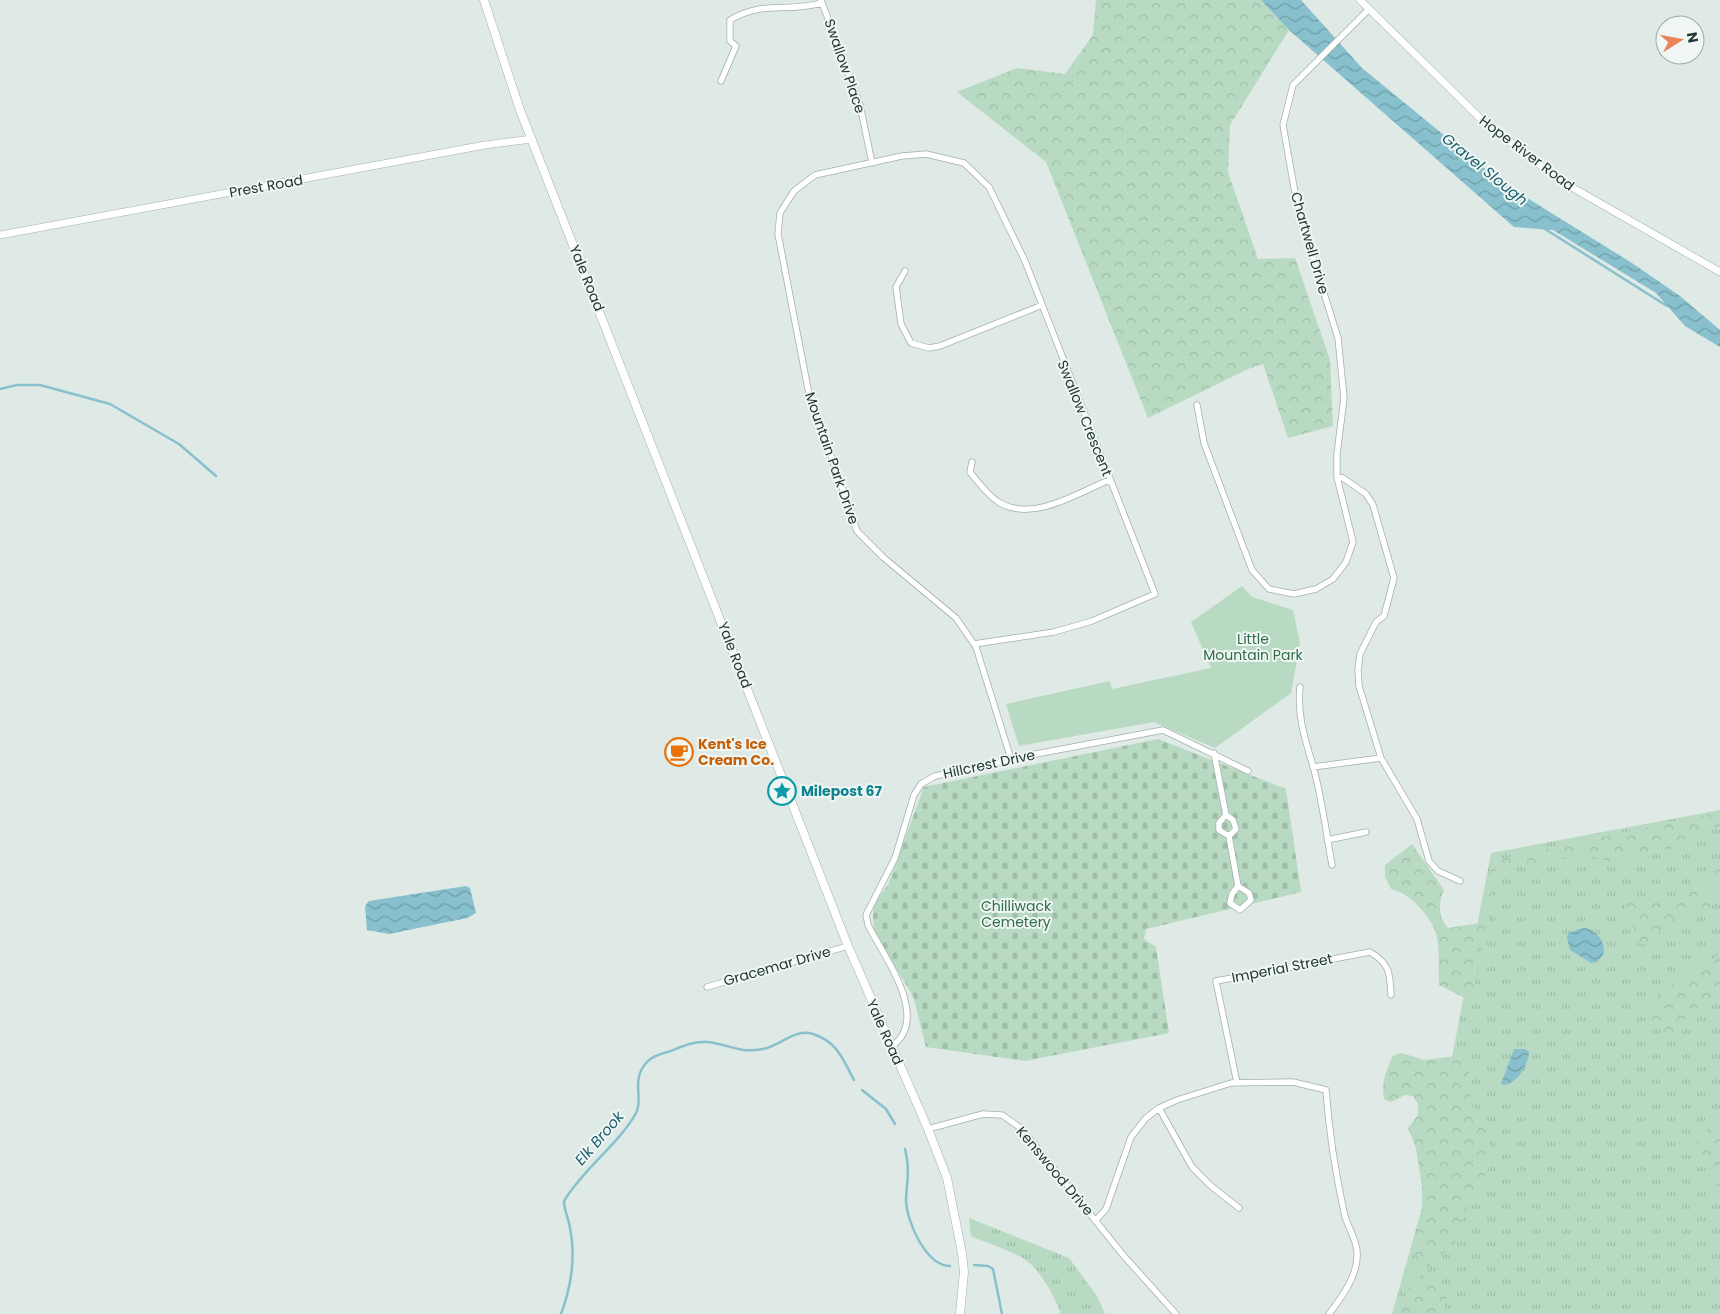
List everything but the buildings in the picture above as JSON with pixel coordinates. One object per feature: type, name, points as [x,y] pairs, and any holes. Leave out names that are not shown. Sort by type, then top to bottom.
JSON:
[{"type":"main road","name":"Yale Road","points":[[484,0],[508,77],[848,946],[928,1128],[947,1178],[954,1206],[964,1272],[960,1314]]},
{"type":"street","name":"Hope River Road","points":[[1360,0],[1483,121],[1561,181],[1720,272]]},
{"type":"street","points":[[721,81],[736,46],[730,41],[730,20],[745,10],[764,5],[780,8],[808,7],[822,1]]},
{"type":"street","name":"Swallow Place","points":[[822,1],[860,105],[872,163]]},
{"type":"street","name":"Chartwell Drive","points":[[1197,405],[1204,443],[1252,570],[1269,589],[1294,594],[1316,589],[1333,579],[1346,562],[1353,542],[1337,477],[1337,454],[1344,398],[1338,338],[1298,210],[1282,125],[1293,85],[1303,73],[1369,10]]},
{"type":"street","name":"Prest Road","points":[[0,235],[485,145],[532,139]]},
{"type":"street","name":"Swallow Crescent","points":[[872,163],[902,156],[926,154],[964,163],[989,187],[1025,261],[1040,306],[1156,594],[1092,621],[1054,632],[974,644]]},
{"type":"street","name":"Mountain Park Drive","points":[[872,163],[815,176],[794,191],[780,212],[778,234],[808,389],[857,531],[884,558],[956,618],[974,644],[1011,759]]},
{"type":"street","points":[[905,271],[896,286],[901,324],[911,343],[928,348],[940,346],[1040,306]]},
{"type":"street","points":[[972,462],[970,472],[981,486],[1000,503],[1019,510],[1044,508],[1109,480]]},
{"type":"street","points":[[1337,477],[1343,478],[1366,494],[1373,505],[1394,578],[1384,616],[1376,622],[1360,654],[1359,686],[1381,758],[1417,819],[1429,861],[1438,871],[1460,881]]},
{"type":"street","points":[[1300,688],[1298,707],[1313,767],[1332,865]]},
{"type":"street","name":"Hillcrest Drive","points":[[891,1047],[902,1039],[906,1028],[903,990],[875,940],[866,915],[895,858],[914,795],[921,784],[935,776],[1011,759],[1163,730],[1248,771]]},
{"type":"street","points":[[1214,753],[1226,814],[1233,820],[1236,829],[1229,836]]},
{"type":"street","points":[[1313,767],[1381,758]]},
{"type":"street","points":[[1226,814],[1219,823],[1219,830],[1229,836],[1238,886]]},
{"type":"street","points":[[1327,840],[1366,832]]},
{"type":"street","name":"Gracemar Drive","points":[[707,987],[848,946]]},
{"type":"street","name":"Imperial Street","points":[[1237,1083],[1216,981],[1370,952],[1382,959],[1390,973],[1391,995]]},
{"type":"street","name":"Kenswood Drive","points":[[1096,1220],[1106,1209],[1131,1137],[1146,1118],[1159,1108],[1177,1100],[1237,1083],[1293,1082],[1326,1090],[1330,1142],[1344,1214],[1358,1251],[1354,1272],[1341,1298],[1329,1314]]},
{"type":"street","points":[[1159,1108],[1192,1167],[1211,1186],[1239,1208]]},
{"type":"street","name":"Kenswood Drive","points":[[928,1128],[983,1114],[1002,1115],[1022,1129],[1129,1262],[1176,1314]]},
{"type":"green space","points":[[1096,0],[1261,0],[1289,30],[1230,125],[1228,172],[1258,259],[1295,258],[1330,360],[1333,426],[1288,438],[1263,364],[1248,369],[1148,418],[1046,162],[957,92],[1017,68],[1065,74],[1093,35]]},
{"type":"green space","name":"Little Mountain Park","points":[[1242,586],[1252,597],[1293,610],[1300,643],[1291,693],[1215,748],[1154,722],[1019,746],[1006,704],[1110,681],[1112,689],[1211,668],[1191,622]]},
{"type":"green space","name":"Chilliwack Cemetery","points":[[1158,739],[1286,789],[1301,892],[1146,929],[1144,939],[1156,947],[1169,1033],[1025,1061],[926,1047],[913,996],[874,932],[873,918],[874,904],[888,885],[924,787]]},
{"type":"green space","points":[[1720,810],[1720,1314],[1392,1314],[1435,1162],[1444,1099],[1491,853]]},
{"type":"green space","points":[[1720,812],[1720,829],[1707,826],[1678,847],[1618,861],[1609,862],[1591,856],[1574,859],[1561,857],[1534,865],[1523,863],[1504,866],[1496,871],[1493,905],[1489,923],[1486,923],[1478,974],[1469,1000],[1439,985],[1439,953],[1433,926],[1428,917],[1413,901],[1391,889],[1385,877],[1385,865],[1412,844],[1444,890],[1440,910],[1442,919],[1448,928],[1486,922],[1487,884],[1492,861]]},
{"type":"green space","points":[[1720,866],[1720,892],[1710,883],[1710,877]]},
{"type":"green space","points":[[1704,889],[1714,899],[1707,909],[1703,912],[1671,920],[1647,943],[1642,945],[1625,906],[1641,900],[1670,900]]},
{"type":"green space","points":[[1720,952],[1720,993],[1672,1034],[1660,1031],[1653,1022],[1651,1011],[1652,998],[1695,968],[1708,964]]},
{"type":"green space","points":[[1402,1053],[1424,1060],[1455,1056],[1465,1063],[1469,1077],[1472,1103],[1484,1124],[1490,1146],[1486,1174],[1458,1226],[1451,1229],[1456,1244],[1451,1251],[1437,1256],[1429,1266],[1427,1276],[1442,1282],[1445,1290],[1446,1302],[1441,1314],[1401,1314],[1412,1278],[1419,1279],[1422,1274],[1420,1258],[1412,1253],[1422,1209],[1422,1187],[1416,1148],[1408,1128],[1418,1115],[1418,1104],[1413,1096],[1405,1095],[1391,1102],[1384,1099],[1383,1093],[1390,1061],[1393,1056]]},
{"type":"green space","points":[[1720,1118],[1720,1187],[1711,1179],[1709,1158],[1699,1153],[1697,1140]]},
{"type":"green space","points":[[969,1218],[1069,1258],[1097,1296],[1105,1314],[1061,1314],[1050,1290],[1034,1267],[1015,1254],[971,1236]]},
{"type":"water","points":[[1261,0],[1301,0],[1362,68],[1500,181],[1632,263],[1680,296],[1720,330],[1720,347],[1685,326],[1656,293],[1553,230],[1514,227],[1289,30]]},
{"type":"water","points":[[466,886],[470,888],[476,913],[467,918],[389,934],[367,930],[365,906],[369,901]]},
{"type":"water","points":[[1583,928],[1592,930],[1602,941],[1603,955],[1597,962],[1591,963],[1570,950],[1567,938],[1568,933]]},
{"type":"water","points":[[1514,1049],[1525,1049],[1529,1052],[1528,1057],[1518,1077],[1509,1084],[1504,1085],[1501,1084]]},
{"type":"waterway","name":"Gravel Slough","points":[[1545,229],[1667,306]]},
{"type":"waterway","points":[[0,389],[17,385],[40,385],[110,404],[179,444],[216,476]]},
{"type":"waterway","name":"Elk Brook","points":[[561,1314],[570,1283],[573,1250],[564,1201],[581,1178],[620,1135],[636,1113],[639,1101],[639,1075],[649,1060],[655,1056],[698,1042],[715,1043],[741,1050],[755,1050],[769,1047],[794,1035],[806,1033],[821,1037],[834,1047],[839,1052],[854,1080]]},
{"type":"waterway","name":"Elk Brook","points":[[862,1090],[886,1109],[895,1124]]},
{"type":"waterway","name":"Elk Brook","points":[[905,1149],[908,1168],[906,1199],[909,1219],[926,1251],[933,1259],[941,1264],[950,1266]]},
{"type":"waterway","name":"Elk Brook","points":[[974,1265],[988,1266],[993,1269],[1002,1314]]},
{"type":"place","name":"Kent's Ice Cream Co.","points":[[679,752]]},
{"type":"place","name":"Milepost 67","points":[[782,791]]}]
